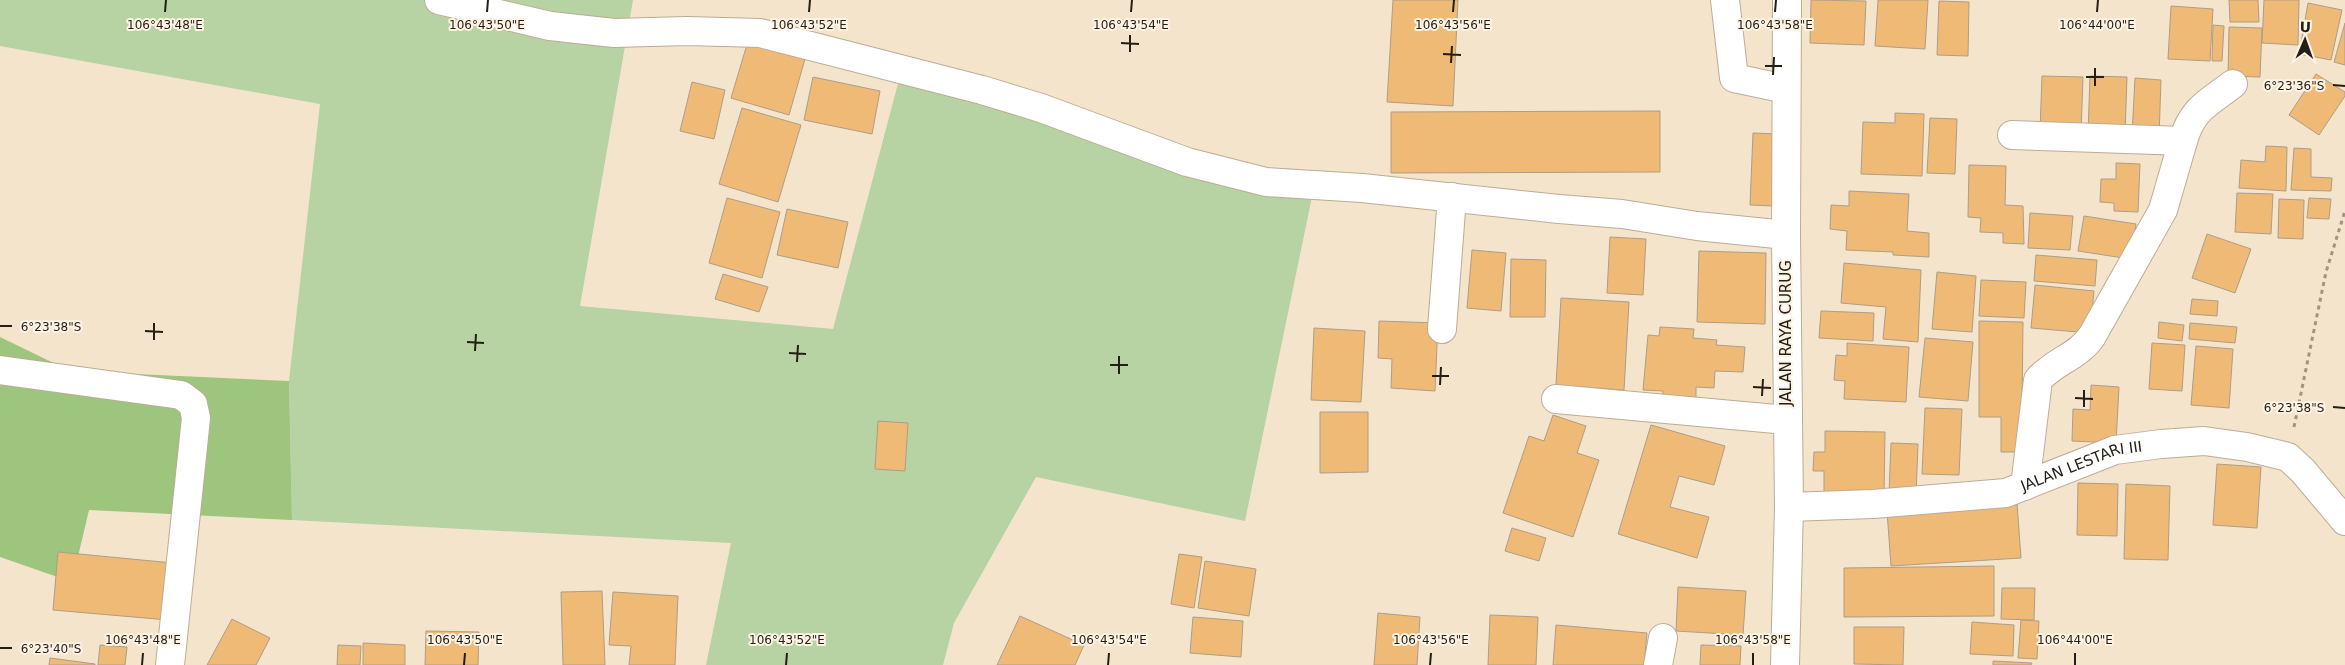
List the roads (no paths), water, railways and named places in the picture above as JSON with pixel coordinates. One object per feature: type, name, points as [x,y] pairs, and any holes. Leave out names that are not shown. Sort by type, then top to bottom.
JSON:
[{"type":"street","points":[[439,0],[550,26],[614,33],[687,31],[760,33],[982,90],[1040,108],[1186,162],[1266,182],[1362,188],[1559,210],[1622,214],[1697,226],[1786,235]]},
{"type":"street","points":[[1725,0],[1734,78],[1786,89]]},
{"type":"street","name":"JALAN RAYA CURUG","points":[[1785,665],[1790,507],[1787,420],[1787,0]]},
{"type":"street","points":[[2025,486],[2038,380],[2045,371],[2082,348],[2092,336],[2163,210],[2187,126],[2197,111],[2233,84]]},
{"type":"street","points":[[2012,135],[2183,141]]},
{"type":"street","points":[[1442,329],[1452,197]]},
{"type":"street","points":[[0,370],[181,395],[193,404],[196,418],[170,665]]},
{"type":"street","points":[[1556,399],[1787,420]]},
{"type":"street","name":"JALAN LESTARI III","points":[[1790,507],[1873,504],[2006,493],[2115,450],[2204,441],[2247,447],[2288,457],[2345,520]]},
{"type":"street","points":[[1658,665],[1663,638]]}]
